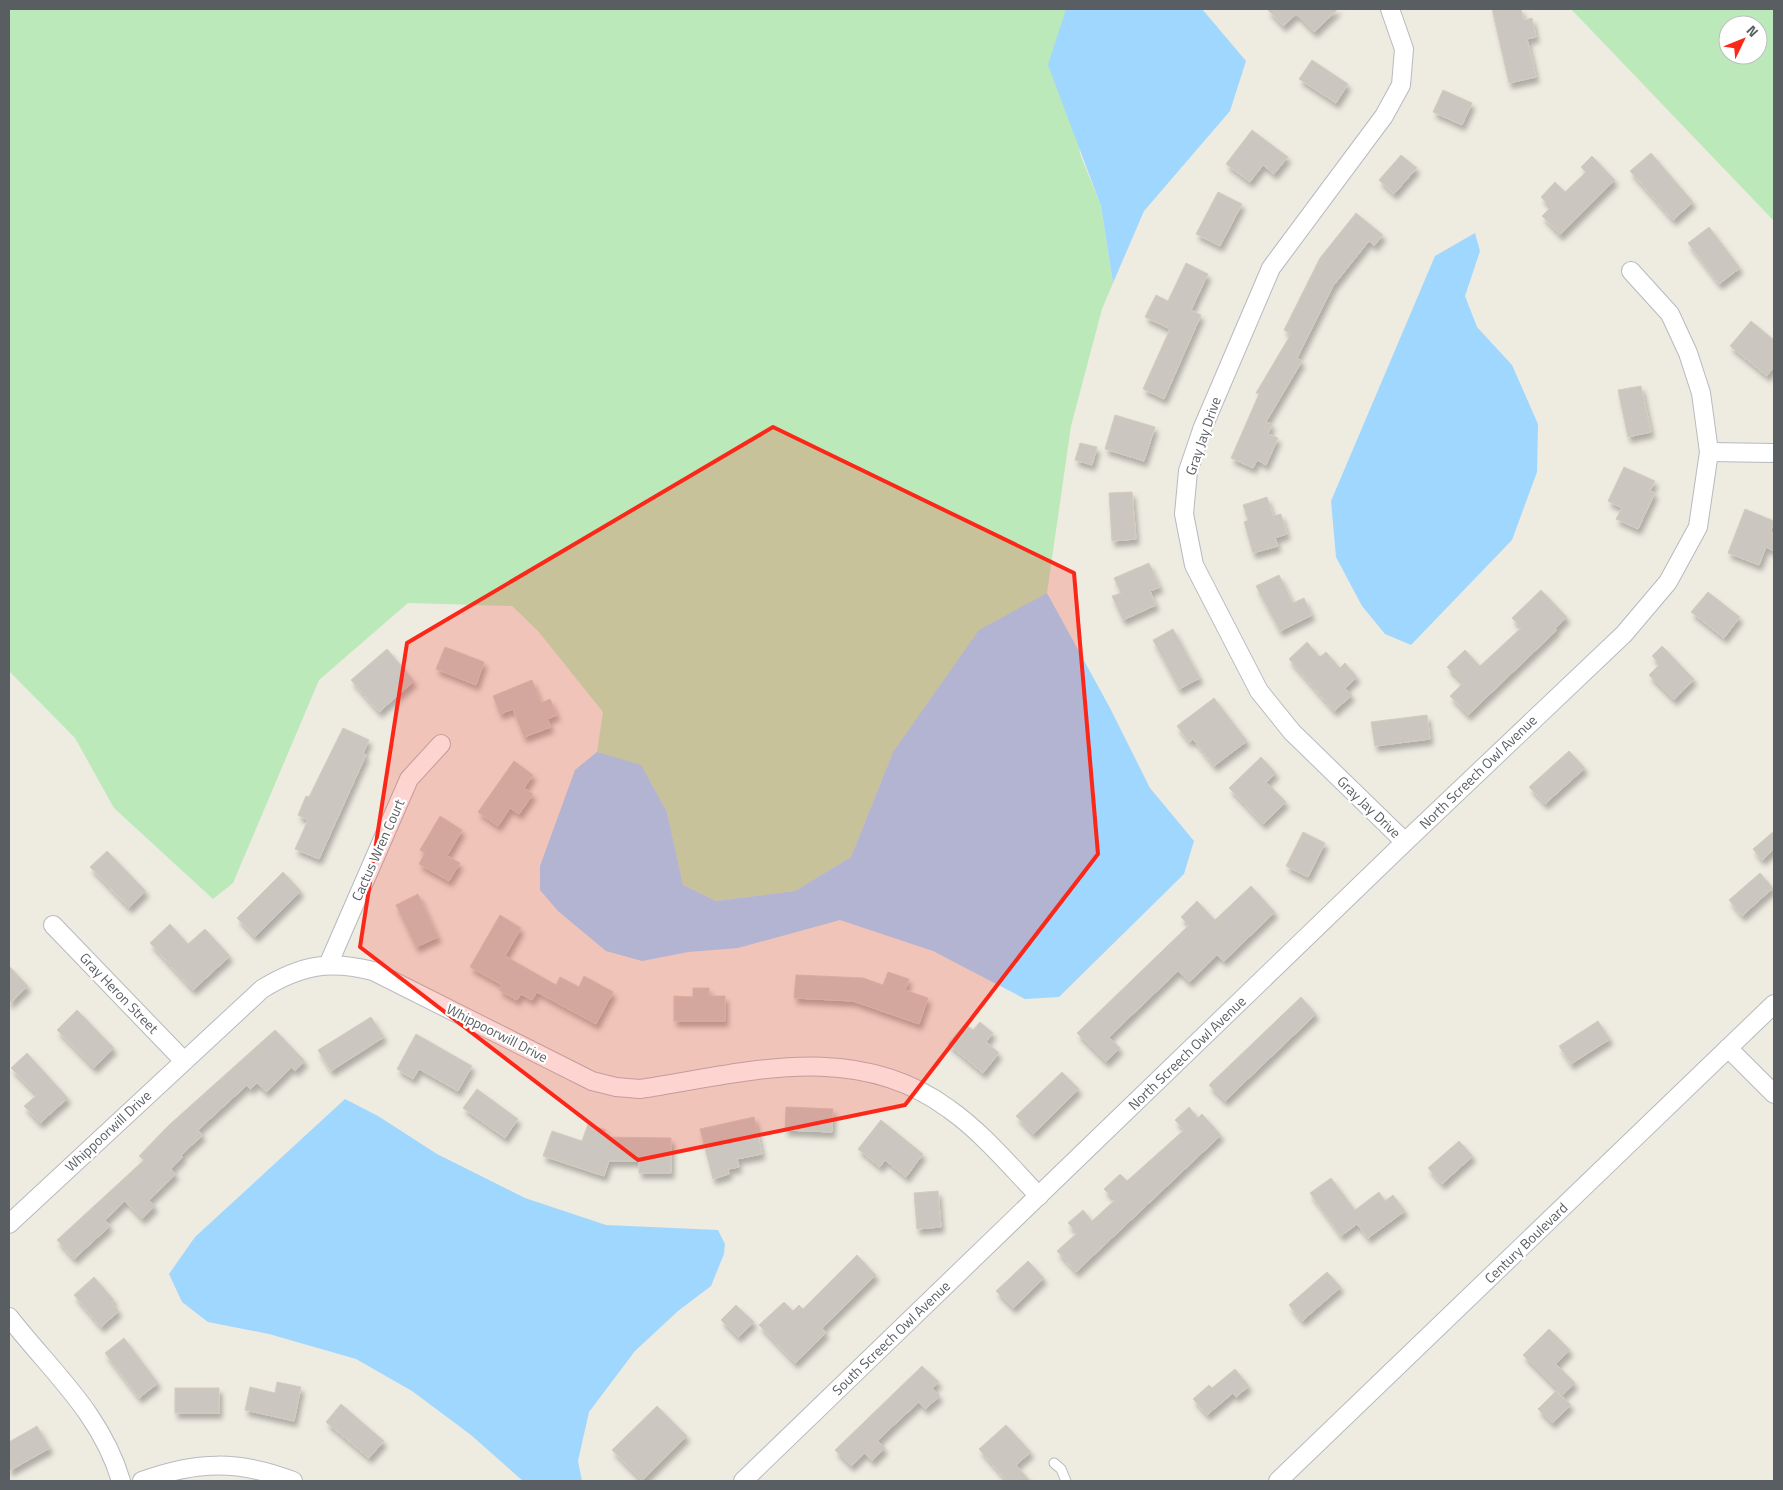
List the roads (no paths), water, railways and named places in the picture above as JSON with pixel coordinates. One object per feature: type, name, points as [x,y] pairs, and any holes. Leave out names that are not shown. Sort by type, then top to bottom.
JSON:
[{"type":"street","name":"Gray Jay Drive","points":[[1390,9],[1404,49],[1401,85],[1384,116],[1271,268],[1203,427],[1188,471],[1184,514],[1194,565],[1259,691],[1292,732],[1405,842]]},
{"type":"street","name":"North Screech Owl Avenue","points":[[1039,1196],[1405,842],[1624,634],[1668,582],[1698,527],[1709,452],[1702,393],[1688,353],[1670,314],[1631,271]]},
{"type":"street","points":[[1709,452],[1774,453]]},
{"type":"street","name":"Cactus Wren Court","points":[[328,965],[410,779],[441,744]]},
{"type":"street","name":"Gray Heron Street","points":[[53,925],[184,1060]]},
{"type":"street","name":"Whippoorwill Drive","points":[[9,1224],[262,989],[284,976],[307,968],[328,965],[350,965],[373,971],[592,1081],[616,1087],[640,1089],[791,1066],[839,1067],[888,1077],[918,1090],[948,1108],[972,1127],[1039,1196]]},
{"type":"street","name":"Century Boulevard","points":[[1278,1481],[1774,1004]]},
{"type":"street","points":[[1728,1048],[1774,1094]]},
{"type":"street","name":"South Screech Owl Avenue","points":[[743,1481],[1039,1196]]},
{"type":"street","points":[[9,1317],[88,1411],[106,1443],[121,1481]]},
{"type":"street","points":[[142,1481],[190,1467],[217,1465],[244,1466],[273,1473],[293,1481]]},
{"type":"lane","points":[[1054,1463],[1061,1469],[1066,1481]]},
{"type":"water","points":[[1066,9],[1202,9],[1246,61],[1230,111],[1144,211],[1113,283],[1101,206],[1048,65]]},
{"type":"water","points":[[1475,233],[1480,251],[1465,296],[1477,327],[1512,365],[1538,424],[1537,472],[1512,540],[1411,645],[1385,634],[1362,606],[1336,557],[1331,501],[1435,256]]},
{"type":"water","points":[[1047,593],[1110,708],[1150,788],[1194,841],[1184,874],[1059,997],[1025,999],[933,951],[840,920],[738,948],[688,952],[642,961],[606,951],[558,911],[540,890],[540,866],[575,770],[597,752],[641,765],[667,812],[683,885],[716,901],[795,891],[851,857],[893,752],[979,630]]},
{"type":"water","points":[[345,1099],[378,1116],[437,1154],[525,1198],[606,1225],[718,1230],[725,1244],[724,1254],[711,1286],[678,1311],[635,1351],[589,1412],[578,1461],[582,1481],[523,1481],[471,1435],[412,1391],[356,1359],[269,1334],[208,1322],[182,1302],[169,1274],[195,1237]]}]
